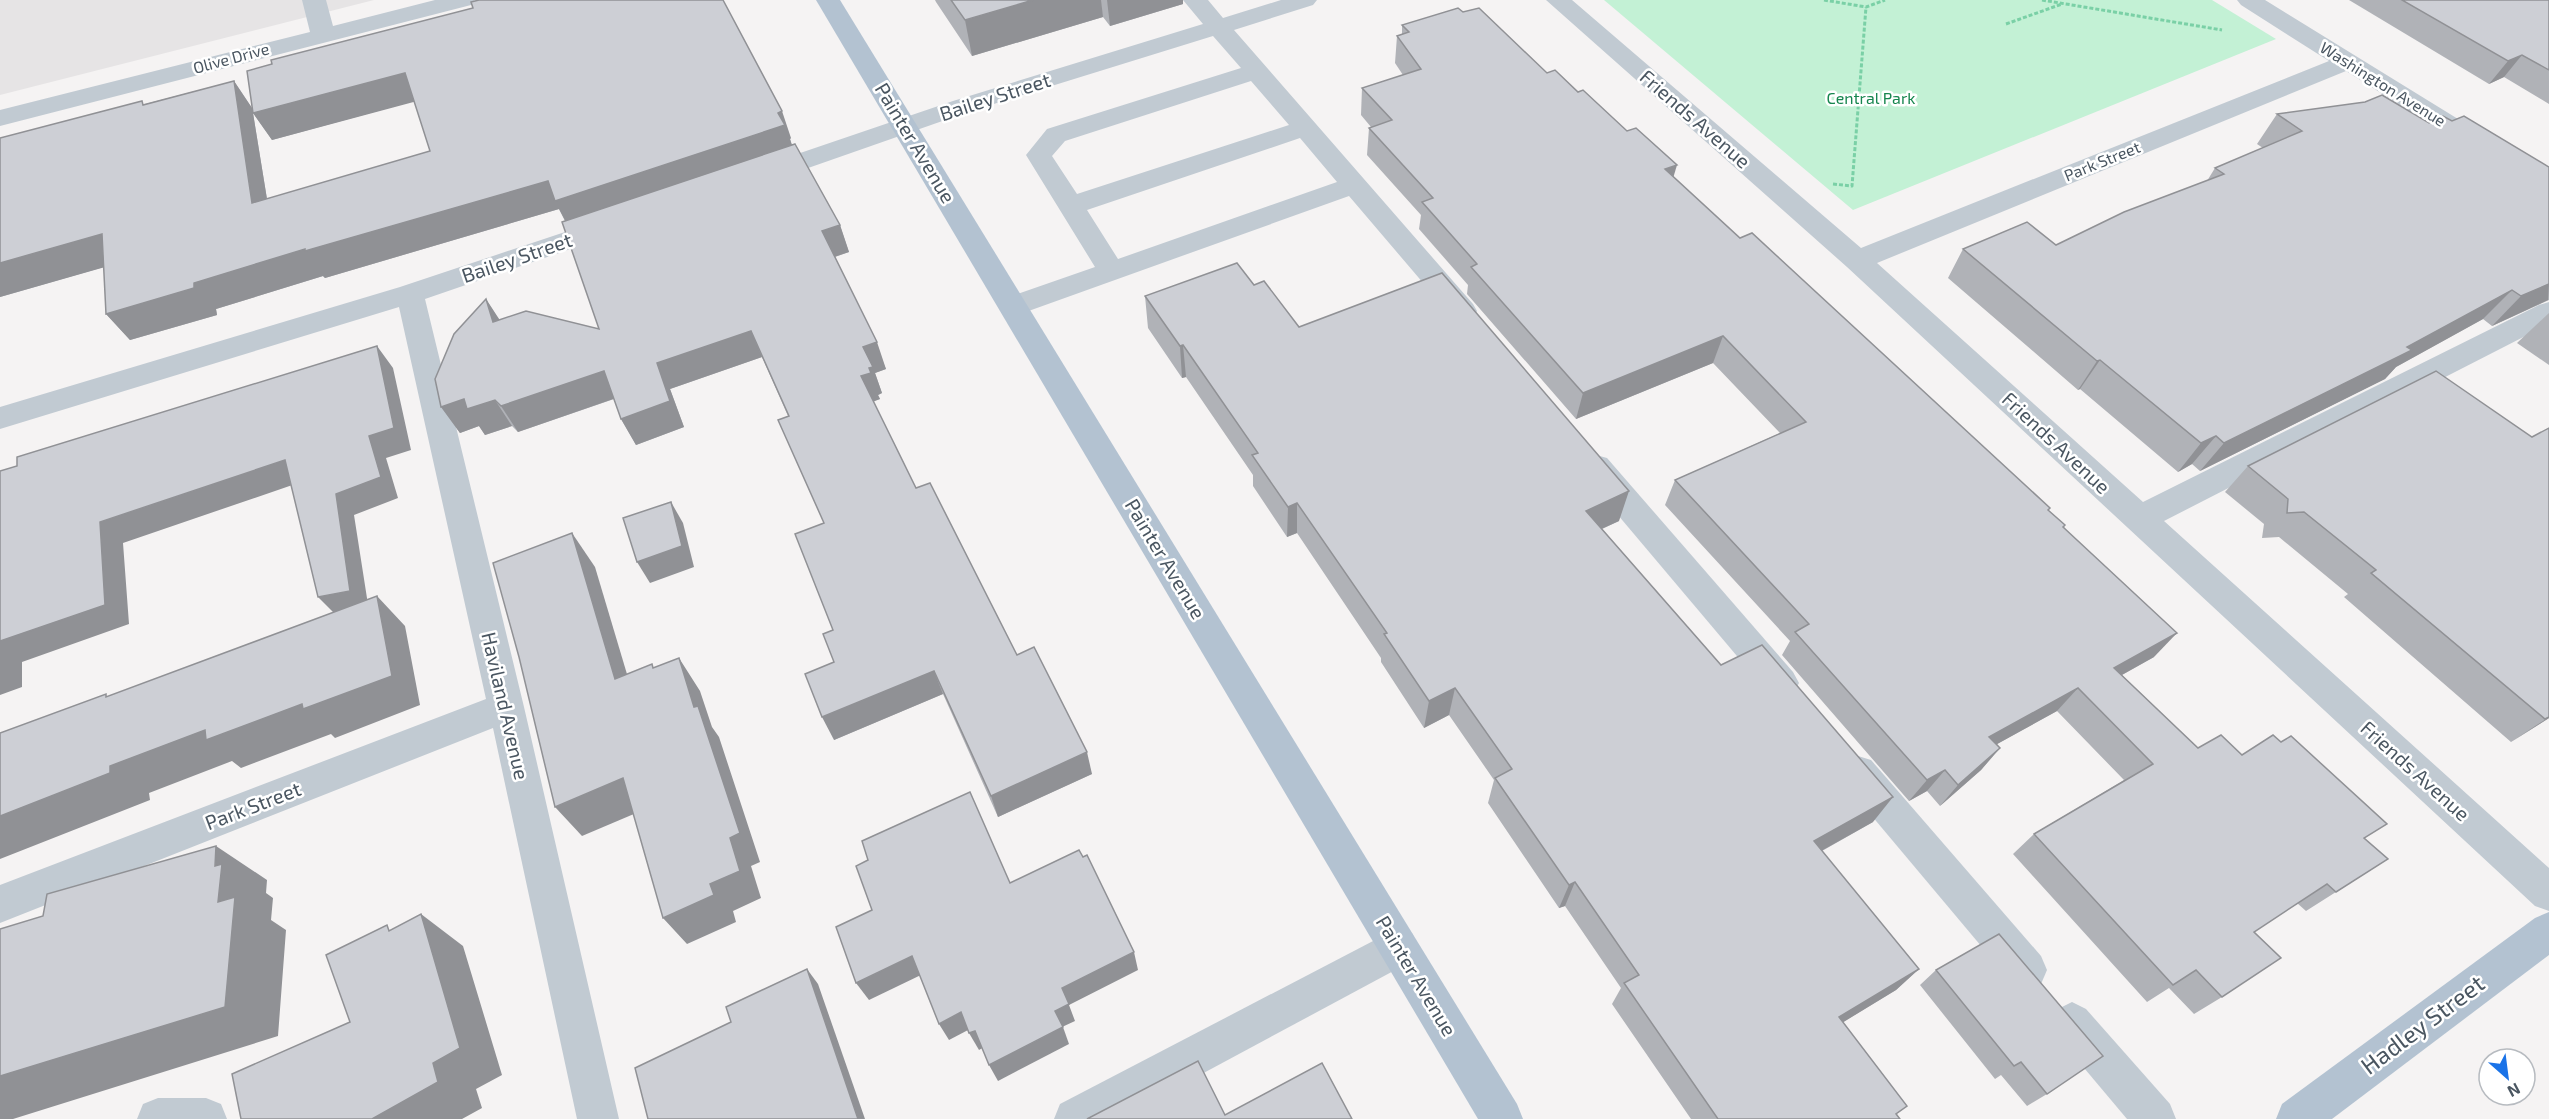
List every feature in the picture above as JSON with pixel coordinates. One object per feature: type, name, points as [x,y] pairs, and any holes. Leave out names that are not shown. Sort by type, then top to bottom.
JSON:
[{"type":"main road","name":"Painter Avenue","points":[[828,0],[1502,1119]]},
{"type":"main road","name":"Hadley Street","points":[[2297,1119],[2549,931]]},
{"type":"street","points":[[314,0],[323,34]]},
{"type":"street","name":"Olive Drive","points":[[0,118],[463,0]]},
{"type":"street","points":[[1195,0],[1479,330]]},
{"type":"street","name":"Bailey Street","points":[[743,182],[905,128],[972,102],[1305,0]]},
{"type":"street","name":"Friends Avenue","points":[[1558,0],[1857,260],[2549,893]]},
{"type":"street","name":"Washington Avenue","points":[[2249,0],[2549,187]]},
{"type":"street","name":"Park Street","points":[[1857,260],[2348,62]]},
{"type":"street","points":[[1112,272],[1039,155],[1056,135],[1257,71]]},
{"type":"street","points":[[1070,206],[1305,128]]},
{"type":"street","points":[[1013,306],[1354,185]]},
{"type":"street","name":"Bailey Street","points":[[0,418],[410,294],[632,219]]},
{"type":"street","name":"Haviland Avenue","points":[[410,294],[506,707],[598,1119]]},
{"type":"street","points":[[2139,519],[2549,312]]},
{"type":"street","points":[[1581,449],[1799,703]]},
{"type":"street","name":"Park Street","points":[[0,904],[506,707]]},
{"type":"street","points":[[1838,749],[2155,1119]]},
{"type":"street","points":[[1076,1119],[1398,947]]},
{"type":"street","points":[[158,1119],[206,1119]]},
{"type":"path","points":[[1824,0],[1866,7],[1885,0]]},
{"type":"path","points":[[2042,0],[2229,32]]},
{"type":"path","points":[[2006,24],[2063,4]]},
{"type":"path","points":[[1830,183],[1852,186],[1866,7]]},
{"type":"shaded area","points":[[0,0],[374,0],[0,95]]},
{"type":"green space","name":"Central Park","points":[[1604,0],[2212,0],[2276,39],[1853,210]]},
{"type":"building","points":[[479,0],[723,0],[782,111],[778,113],[785,125],[555,201],[548,181],[305,251],[305,249],[194,283],[194,288],[106,314],[102,234],[0,263],[0,138],[142,101],[143,105],[234,81],[252,203],[430,151],[405,73],[253,113],[247,71],[272,64],[271,60],[473,8],[471,2]]},
{"type":"building","points":[[951,0],[1033,0],[965,20]]},
{"type":"building","points":[[2402,0],[2549,0],[2549,70],[2522,55],[2508,61]]},
{"type":"building","points":[[1458,8],[1463,12],[1479,8],[1547,73],[1555,70],[1578,92],[1583,90],[1627,131],[1636,128],[1677,165],[1665,169],[1740,238],[1752,233],[2050,508],[2048,510],[2065,525],[2063,527],[2177,633],[2114,668],[2198,748],[2221,735],[2242,755],[2273,735],[2281,742],[2291,736],[2387,824],[2364,838],[2388,859],[2336,892],[2327,884],[2254,932],[2281,958],[2222,997],[2196,970],[2173,985],[2034,834],[2153,764],[2078,688],[1989,737],[2000,748],[1958,785],[1945,770],[1927,780],[1795,632],[1809,624],[1675,480],[1806,422],[1723,336],[1583,393],[1471,267],[1477,264],[1422,202],[1433,198],[1369,128],[1392,120],[1362,88],[1421,69],[1397,36],[1409,32],[1402,25]]},
{"type":"building","points":[[2382,95],[2429,123],[2443,116],[2452,121],[2464,116],[2549,167],[2549,284],[2521,296],[2512,290],[2407,347],[2412,350],[2224,443],[2216,436],[2201,443],[2100,360],[2097,361],[1963,249],[2027,222],[2056,245],[2124,212],[2224,174],[2215,168],[2302,131],[2277,114],[2365,102]]},
{"type":"building","points":[[795,144],[840,225],[822,231],[877,342],[863,347],[873,367],[869,368],[871,373],[861,376],[916,488],[930,483],[1017,655],[1034,647],[1087,752],[991,796],[934,671],[822,717],[805,674],[834,662],[823,634],[833,630],[795,534],[824,523],[778,420],[789,416],[751,331],[657,363],[670,401],[621,419],[604,371],[501,406],[495,400],[467,409],[464,399],[441,407],[435,379],[454,334],[486,299],[493,322],[526,311],[599,329],[562,222]]},
{"type":"building","points":[[1237,263],[1254,285],[1264,281],[1299,327],[1442,273],[1629,491],[1586,511],[1721,665],[1762,645],[1893,797],[1814,841],[1919,969],[1839,1017],[1907,1106],[1896,1114],[1900,1119],[1718,1119],[1624,983],[1639,975],[1575,882],[1569,885],[1495,778],[1512,769],[1455,688],[1429,701],[1384,634],[1387,633],[1297,503],[1288,507],[1252,455],[1258,453],[1183,345],[1180,346],[1145,296]]},
{"type":"building","points":[[377,346],[394,428],[369,436],[381,477],[336,494],[350,591],[318,597],[285,460],[100,522],[105,605],[0,641],[0,471],[17,466],[17,457]]},
{"type":"building","points":[[2436,371],[2532,437],[2549,428],[2549,717],[2545,719],[2371,573],[2376,570],[2304,512],[2287,513],[2288,499],[2248,466]]},
{"type":"building","points":[[671,502],[682,546],[637,562],[623,518]]},
{"type":"building","points":[[572,533],[615,679],[652,664],[653,668],[679,658],[694,707],[698,706],[740,833],[730,838],[740,871],[710,884],[714,895],[663,918],[623,778],[555,807],[519,657],[493,563]]},
{"type":"building","points":[[377,596],[392,676],[303,709],[302,704],[206,740],[205,730],[110,766],[110,773],[0,816],[0,733],[106,694],[106,697]]},
{"type":"building","points":[[970,792],[1010,883],[1079,850],[1083,857],[1087,855],[1134,952],[1062,988],[1069,1004],[1055,1011],[1063,1027],[989,1065],[975,1031],[969,1033],[961,1012],[939,1024],[912,956],[856,983],[836,927],[872,910],[856,866],[868,860],[862,841]]},
{"type":"building","points":[[216,846],[215,866],[222,864],[218,902],[235,897],[225,1007],[0,1076],[0,929],[43,916],[47,894]]},
{"type":"building","points":[[421,914],[460,1048],[433,1063],[438,1082],[372,1119],[241,1119],[232,1074],[350,1022],[326,955],[387,925],[389,931]]},
{"type":"building","points":[[1999,934],[2103,1056],[2047,1094],[2021,1062],[2014,1066],[1936,970]]},
{"type":"building","points":[[807,969],[858,1119],[648,1119],[635,1068],[731,1022],[726,1007]]},
{"type":"building","points":[[1198,1061],[1225,1115],[1322,1063],[1352,1119],[1087,1119]]}]
